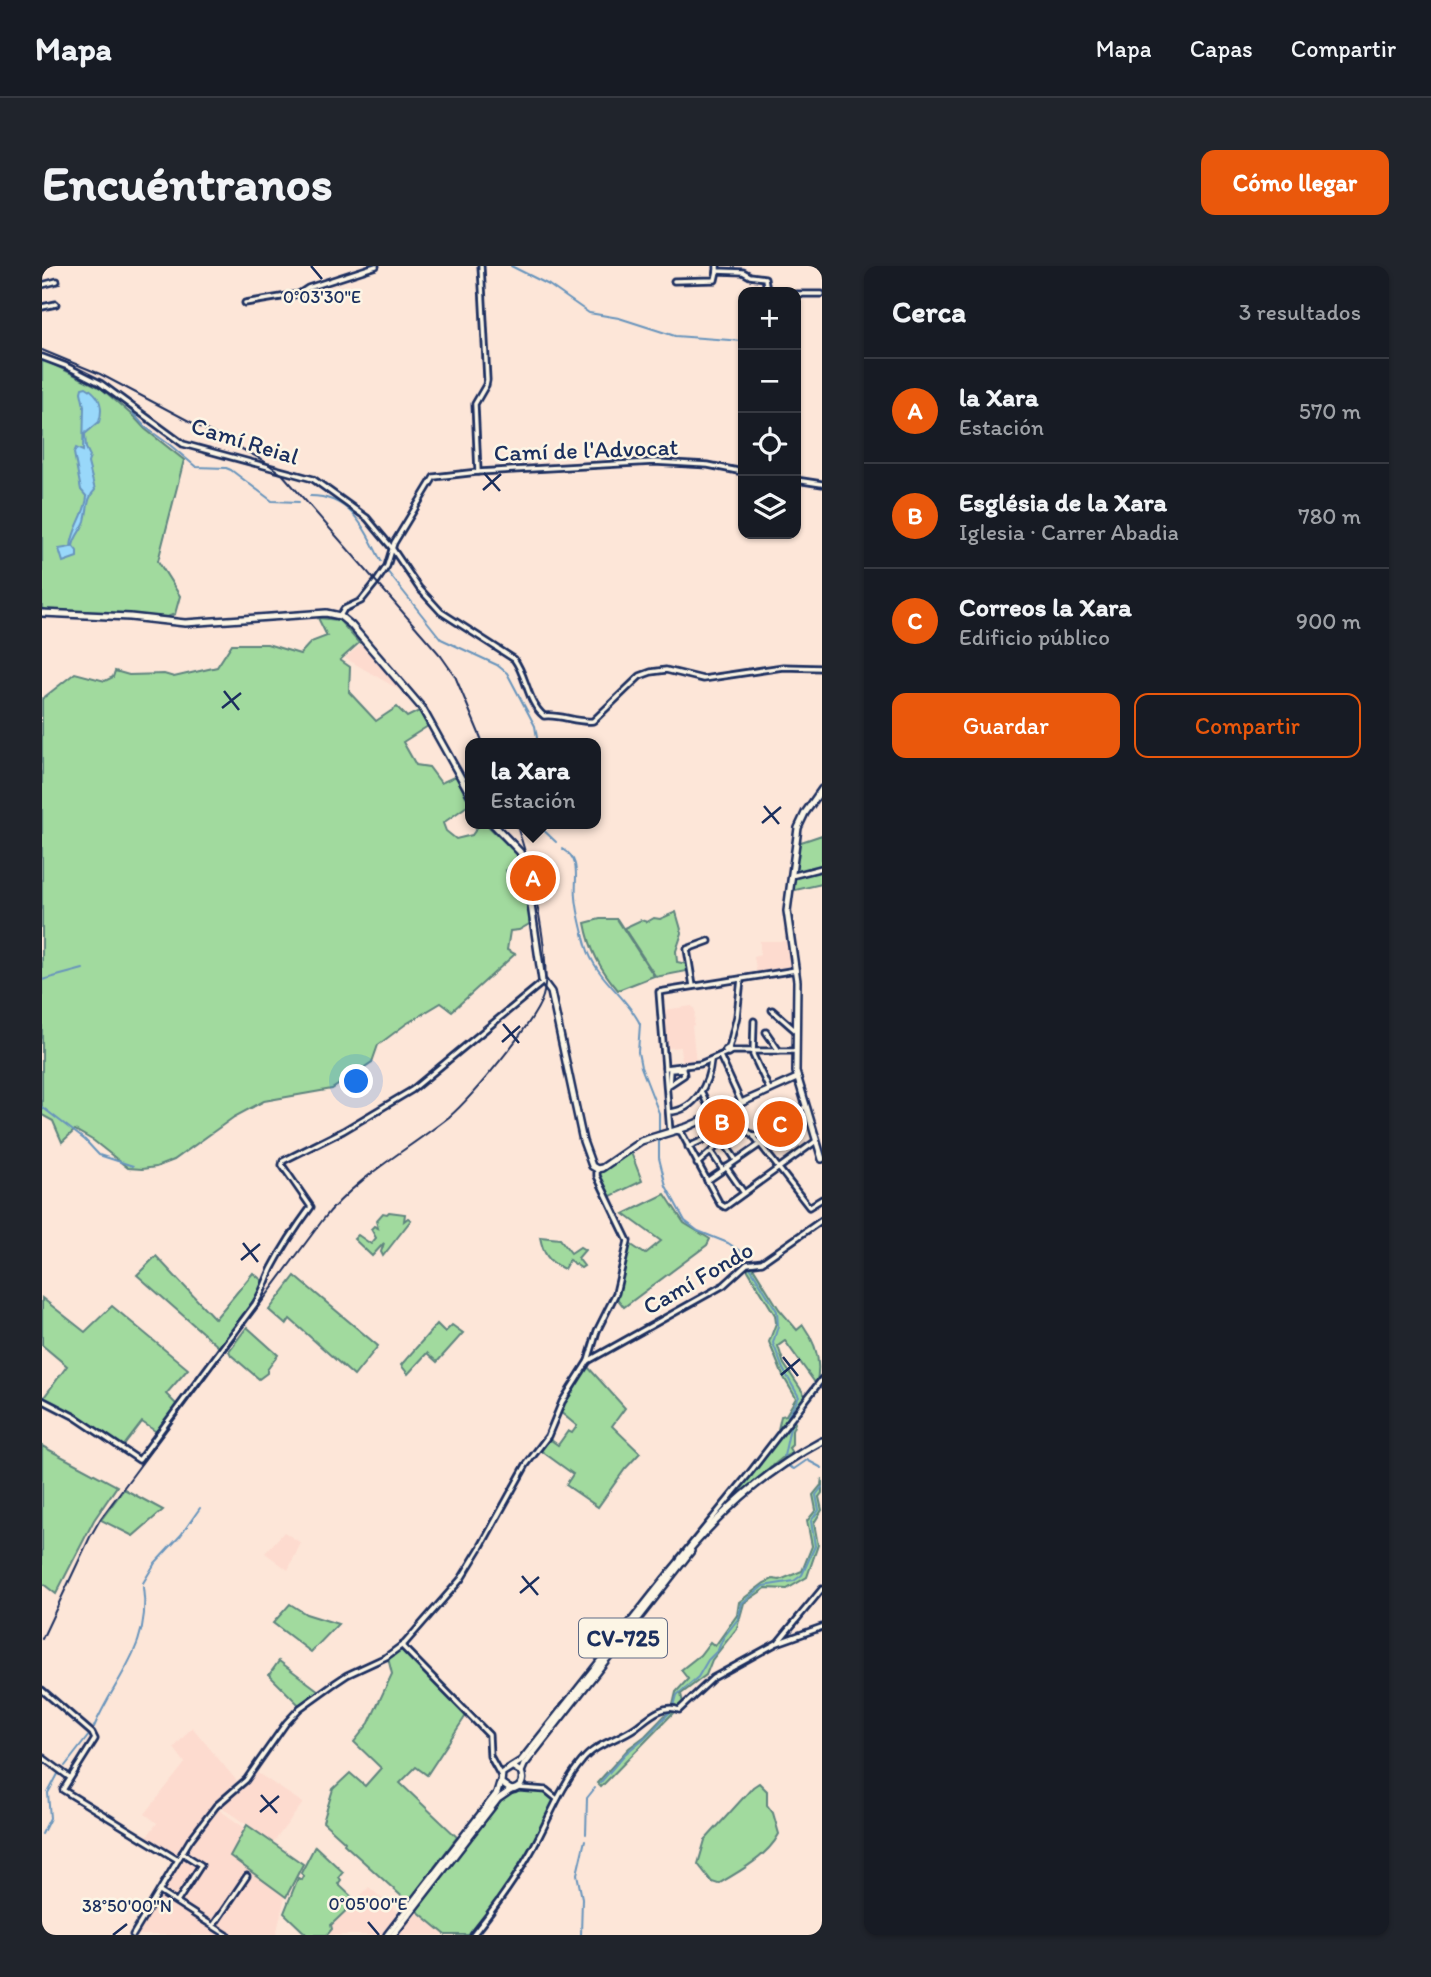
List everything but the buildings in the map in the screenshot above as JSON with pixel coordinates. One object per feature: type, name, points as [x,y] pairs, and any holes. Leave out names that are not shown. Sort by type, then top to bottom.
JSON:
[{"type":"main road","points":[[42,613],[130,617],[185,623],[326,612],[340,615],[421,706],[465,784]]},
{"type":"main road","points":[[822,789],[801,821],[790,876],[787,911],[796,970],[797,1078],[822,1159]]},
{"type":"main road","points":[[498,829],[520,852],[524,860],[543,982],[551,992],[590,1164],[597,1169],[633,1145],[675,1132],[797,1078]]},
{"type":"main road","name":"CV-725","points":[[387,1935],[497,1793],[500,1778],[522,1761],[676,1564],[717,1518],[762,1478],[804,1450],[822,1442]]},
{"type":"main road","name":"CV-725","points":[[393,1935],[498,1799],[514,1789],[524,1765],[717,1518]]},
{"type":"main road","points":[[510,1768],[522,1775]]},
{"type":"main road","points":[[500,1778],[505,1788],[514,1789]]},
{"type":"street","points":[[361,266],[361,272]]},
{"type":"street","points":[[245,303],[299,294],[308,288],[376,266]]},
{"type":"street","points":[[478,472],[475,404],[487,380],[481,266]]},
{"type":"street","points":[[674,281],[713,281],[716,280],[717,269],[765,278],[766,287]]},
{"type":"street","points":[[42,285],[57,281]]},
{"type":"street","points":[[801,294],[822,294]]},
{"type":"street","points":[[42,307],[56,304]]},
{"type":"street","name":"Camí Reial","points":[[42,357],[100,383],[183,444],[313,479],[367,518],[392,548],[419,588],[441,612],[514,659],[522,670],[530,697],[544,716],[555,715],[583,722],[593,721],[640,676],[651,672],[666,670],[703,679],[783,667],[822,668]]},
{"type":"street","name":"Camí de l'Advocat","points":[[392,548],[431,479],[441,476],[659,462],[708,465],[738,471]]},
{"type":"street","points":[[801,481],[822,484]]},
{"type":"street","points":[[340,615],[344,609],[358,603],[367,594],[385,567],[392,548]]},
{"type":"street","points":[[790,876],[822,868]]},
{"type":"street","points":[[693,986],[687,949],[709,941]]},
{"type":"street","points":[[667,1070],[683,1069],[684,1076],[669,1085],[667,1070],[659,992],[796,970]]},
{"type":"street","points":[[729,1050],[737,1016],[741,979]]},
{"type":"street","points":[[42,1400],[139,1460],[256,1304],[272,1269],[312,1206],[282,1165],[283,1161],[352,1126],[412,1090],[543,982]]},
{"type":"street","points":[[772,1010],[796,1031]]},
{"type":"street","points":[[754,1021],[753,1055],[769,1090]]},
{"type":"street","points":[[766,1032],[779,1051]]},
{"type":"street","points":[[667,1070],[700,1064],[729,1050],[796,1051]]},
{"type":"street","points":[[720,1056],[742,1102]]},
{"type":"street","points":[[669,1112],[680,1110],[697,1098],[709,1072],[711,1060]]},
{"type":"street","points":[[700,1064],[709,1072]]},
{"type":"street","points":[[667,1070],[669,1112],[675,1132],[688,1147],[722,1206],[728,1206],[816,1141]]},
{"type":"street","points":[[702,1093],[713,1116]]},
{"type":"street","points":[[754,1137],[805,1107]]},
{"type":"street","points":[[726,1110],[736,1125],[754,1137],[809,1207],[822,1199]]},
{"type":"street","points":[[688,1147],[736,1125]]},
{"type":"street","points":[[717,1132],[736,1160]]},
{"type":"street","points":[[697,1164],[723,1141]]},
{"type":"street","points":[[707,1181],[759,1145]]},
{"type":"street","points":[[711,1152],[744,1193]]},
{"type":"street","points":[[133,1935],[182,1853],[216,1806],[242,1785],[274,1738],[300,1708],[346,1675],[386,1657],[402,1646],[461,1579],[525,1467],[548,1436],[562,1402],[588,1361],[597,1331],[616,1293],[628,1245],[597,1177],[597,1169]]},
{"type":"street","name":"Camí Fondo","points":[[588,1361],[724,1285],[746,1264],[762,1262],[822,1220]]},
{"type":"street","points":[[676,1564],[822,1379]]},
{"type":"street","points":[[777,1643],[822,1589]]},
{"type":"street","points":[[473,1935],[528,1857],[558,1799],[582,1761],[604,1742],[629,1731],[665,1708],[679,1710],[709,1680],[777,1643],[822,1627]]},
{"type":"street","points":[[402,1646],[489,1735],[492,1762],[500,1778]]},
{"type":"street","points":[[42,1690],[94,1736],[92,1744],[62,1787],[65,1792],[178,1860]]},
{"type":"street","points":[[42,1758],[69,1777]]},
{"type":"street","points":[[492,1762],[510,1768]]},
{"type":"street","points":[[522,1775],[531,1788]]},
{"type":"street","points":[[514,1789],[546,1790],[558,1799]]},
{"type":"street","points":[[177,1902],[201,1865],[182,1853]]},
{"type":"street","points":[[213,1926],[247,1876]]},
{"type":"street","points":[[160,1892],[227,1935]]},
{"type":"shaded area","points":[[363,643],[399,685],[398,689],[345,658]]},
{"type":"shaded area","points":[[760,941],[787,941],[792,968],[757,974],[754,957],[760,955]]},
{"type":"shaded area","points":[[692,1006],[695,1010],[692,1026],[696,1063],[682,1064],[681,1047],[667,1048],[664,1010]]},
{"type":"shaded area","points":[[284,1532],[301,1543],[288,1570],[265,1553]]},
{"type":"shaded area","points":[[192,1727],[241,1786],[231,1797],[256,1772],[303,1803],[273,1843],[221,1807],[218,1809],[246,1829],[230,1856],[285,1897],[276,1935],[137,1935],[178,1863],[143,1842],[157,1823],[145,1814],[185,1763],[174,1748]]},
{"type":"shaded area","points":[[369,1887],[398,1913],[407,1902],[446,1935],[327,1935],[332,1930],[330,1927]]},
{"type":"green space","points":[[42,359],[101,388],[145,429],[184,460],[158,561],[180,596],[175,614],[167,617],[42,611]]},
{"type":"green space","points":[[318,618],[339,620],[359,643],[340,660],[350,667],[349,692],[376,721],[397,707],[407,717],[419,711],[428,726],[403,742],[416,765],[429,767],[441,783],[456,776],[465,794],[465,808],[443,823],[446,831],[456,839],[472,835],[476,829],[491,829],[517,854],[520,865],[506,870],[511,887],[525,884],[531,923],[519,930],[510,931],[507,950],[515,954],[452,1011],[441,1003],[406,1024],[378,1045],[372,1062],[332,1089],[264,1101],[234,1117],[174,1160],[156,1167],[128,1168],[94,1141],[75,1130],[62,1142],[53,1121],[42,1115],[42,699],[75,673],[105,681],[113,677],[115,671],[129,675],[164,674],[174,677],[217,667],[232,644],[267,644],[300,654],[311,642],[327,636]]},
{"type":"green space","points":[[822,835],[822,884],[791,891],[798,843]]},
{"type":"green space","points":[[676,912],[682,933],[676,951],[677,962],[687,964],[687,971],[656,977],[624,928],[641,920],[647,922]]},
{"type":"green space","points":[[600,919],[617,919],[654,976],[618,990],[597,959],[587,933],[585,923]]},
{"type":"green space","points":[[630,1150],[642,1181],[609,1197],[601,1182],[600,1173]]},
{"type":"green space","points":[[665,1194],[684,1223],[710,1239],[707,1245],[624,1307],[616,1297],[630,1244],[645,1254],[661,1241],[624,1214]]},
{"type":"green space","points":[[383,1213],[405,1214],[404,1221],[408,1218],[411,1220],[383,1256],[381,1252],[384,1243],[372,1256],[354,1239],[358,1235],[371,1244],[376,1238],[371,1229],[374,1226],[378,1228],[376,1221]]},
{"type":"green space","points":[[540,1237],[560,1239],[571,1253],[580,1247],[585,1250],[578,1258],[584,1266],[581,1268],[569,1260],[564,1269],[554,1263],[545,1252]]},
{"type":"green space","points":[[156,1256],[215,1319],[253,1273],[264,1282],[254,1301],[220,1348],[137,1275]]},
{"type":"green space","points":[[751,1264],[779,1309],[797,1330],[803,1325],[818,1361],[816,1384],[785,1341],[778,1346],[784,1364],[806,1397],[777,1434],[781,1416],[786,1415],[796,1398],[783,1376],[769,1342],[776,1323],[775,1315],[746,1267]]},
{"type":"green space","points":[[295,1276],[378,1346],[354,1376],[290,1319],[286,1325],[269,1310]]},
{"type":"green space","points":[[42,1298],[85,1332],[112,1306],[188,1369],[166,1394],[178,1406],[158,1433],[142,1422],[122,1448],[86,1422],[42,1400],[67,1366],[42,1345]]},
{"type":"green space","points":[[437,1324],[445,1332],[452,1325],[463,1333],[437,1362],[427,1353],[408,1374],[401,1365]]},
{"type":"green space","points":[[247,1327],[278,1355],[267,1373],[259,1379],[229,1351]]},
{"type":"green space","points":[[587,1366],[625,1408],[612,1426],[640,1453],[598,1507],[566,1485],[573,1474],[540,1450],[548,1438],[558,1445],[568,1431],[572,1433],[577,1426],[559,1411]]},
{"type":"green space","points":[[793,1419],[795,1423],[792,1445],[789,1448],[792,1453],[782,1458],[726,1505]]},
{"type":"green space","points":[[42,1446],[117,1486],[94,1520],[56,1594],[42,1583]]},
{"type":"green space","points":[[822,1478],[822,1493],[819,1497],[822,1510],[814,1523],[818,1545],[807,1577],[787,1589],[766,1588],[744,1603],[737,1628],[712,1660],[706,1675],[681,1694],[683,1703],[678,1707],[673,1705],[676,1692],[688,1679],[681,1670],[700,1655],[710,1642],[715,1646],[737,1615],[739,1602],[764,1583],[802,1571],[812,1546],[807,1521],[816,1510],[813,1495],[821,1485]]},
{"type":"green space","points":[[124,1489],[163,1510],[133,1536],[101,1520]]},
{"type":"green space","points":[[290,1604],[306,1614],[338,1624],[311,1652],[273,1623]]},
{"type":"green space","points":[[402,1649],[467,1714],[427,1775],[416,1767],[400,1783],[457,1837],[408,1902],[323,1822],[333,1789],[350,1773],[365,1786],[381,1768],[354,1742],[369,1723],[392,1674],[388,1658]]},
{"type":"green space","points":[[279,1661],[319,1691],[300,1706],[269,1675]]},
{"type":"green space","points":[[671,1709],[676,1710],[601,1787],[597,1783],[629,1748]]},
{"type":"green space","points":[[759,1783],[767,1791],[767,1805],[773,1813],[779,1834],[768,1849],[752,1863],[718,1884],[712,1882],[698,1864],[705,1840]]},
{"type":"green space","points":[[523,1789],[543,1792],[554,1800],[527,1856],[471,1935],[446,1935],[416,1910],[502,1798],[508,1793]]},
{"type":"green space","points":[[247,1825],[303,1864],[286,1897],[230,1856]]},
{"type":"green space","points":[[315,1846],[343,1872],[338,1884],[356,1901],[331,1925],[332,1929],[327,1935],[307,1935],[284,1913],[298,1878],[302,1880],[304,1876],[301,1873]]},
{"type":"water","points":[[86,387],[98,397],[101,406],[99,422],[85,434],[86,448],[90,456],[88,463],[95,490],[89,500],[85,521],[74,542],[77,557],[63,562],[59,549],[71,547],[87,497],[81,490],[74,453],[76,448],[83,451],[84,406],[81,392],[82,388]]},
{"type":"waterway","points":[[511,266],[549,285],[589,313],[619,318],[675,336],[738,341]]},
{"type":"waterway","points":[[89,379],[102,386],[145,427],[196,467],[226,468],[272,501],[299,502]]},
{"type":"waterway","points":[[310,496],[337,502],[347,508],[363,527],[381,561]]},
{"type":"waterway","points":[[387,571],[441,639],[497,665],[507,673],[535,726],[537,738]]},
{"type":"waterway","points":[[542,829],[556,842]]},
{"type":"waterway","points":[[563,849],[569,853],[575,864],[577,909],[590,957],[640,1024],[638,1052],[659,1113],[659,1158],[666,1186],[685,1221],[698,1231],[740,1251],[777,1311],[778,1326],[773,1343],[783,1369],[799,1397],[788,1416]]},
{"type":"waterway","points":[[42,980],[83,969]]},
{"type":"waterway","points":[[42,1107],[85,1140],[99,1155],[133,1166]]},
{"type":"waterway","points":[[784,1456],[791,1423]]},
{"type":"waterway","points":[[788,1466],[794,1469],[807,1460],[822,1468]]},
{"type":"waterway","points":[[674,1706],[677,1695],[698,1677],[718,1650],[723,1638],[738,1619],[742,1603],[763,1586],[794,1581],[802,1575],[815,1546],[811,1521],[819,1510],[816,1495],[822,1487]]},
{"type":"waterway","points":[[143,1583],[155,1563],[181,1535],[200,1508]]},
{"type":"waterway","points":[[94,1727],[137,1644],[142,1627],[143,1587]]},
{"type":"waterway","points":[[600,1783],[625,1754],[671,1711]]},
{"type":"waterway","points":[[65,1766],[89,1735]]},
{"type":"waterway","points":[[42,1834],[50,1818],[48,1793],[58,1774]]},
{"type":"waterway","points":[[586,1834],[587,1798],[595,1788]]},
{"type":"waterway","points":[[581,1935],[582,1898],[577,1874],[585,1840]]},
{"type":"tram line","points":[[42,350],[100,374],[261,459],[283,475],[441,656],[455,676],[481,738]]},
{"type":"tram line","points":[[42,1639],[101,1518],[322,1221],[350,1191],[459,1108],[501,1059],[538,1008],[543,996],[545,960],[533,884],[518,829]]},
{"type":"place","name":"la Xara","points":[[533,878]]},
{"type":"place","name":"Església de la Xara","points":[[722,1122]]},
{"type":"place","name":"Correos la Xara","points":[[780,1124]]}]
